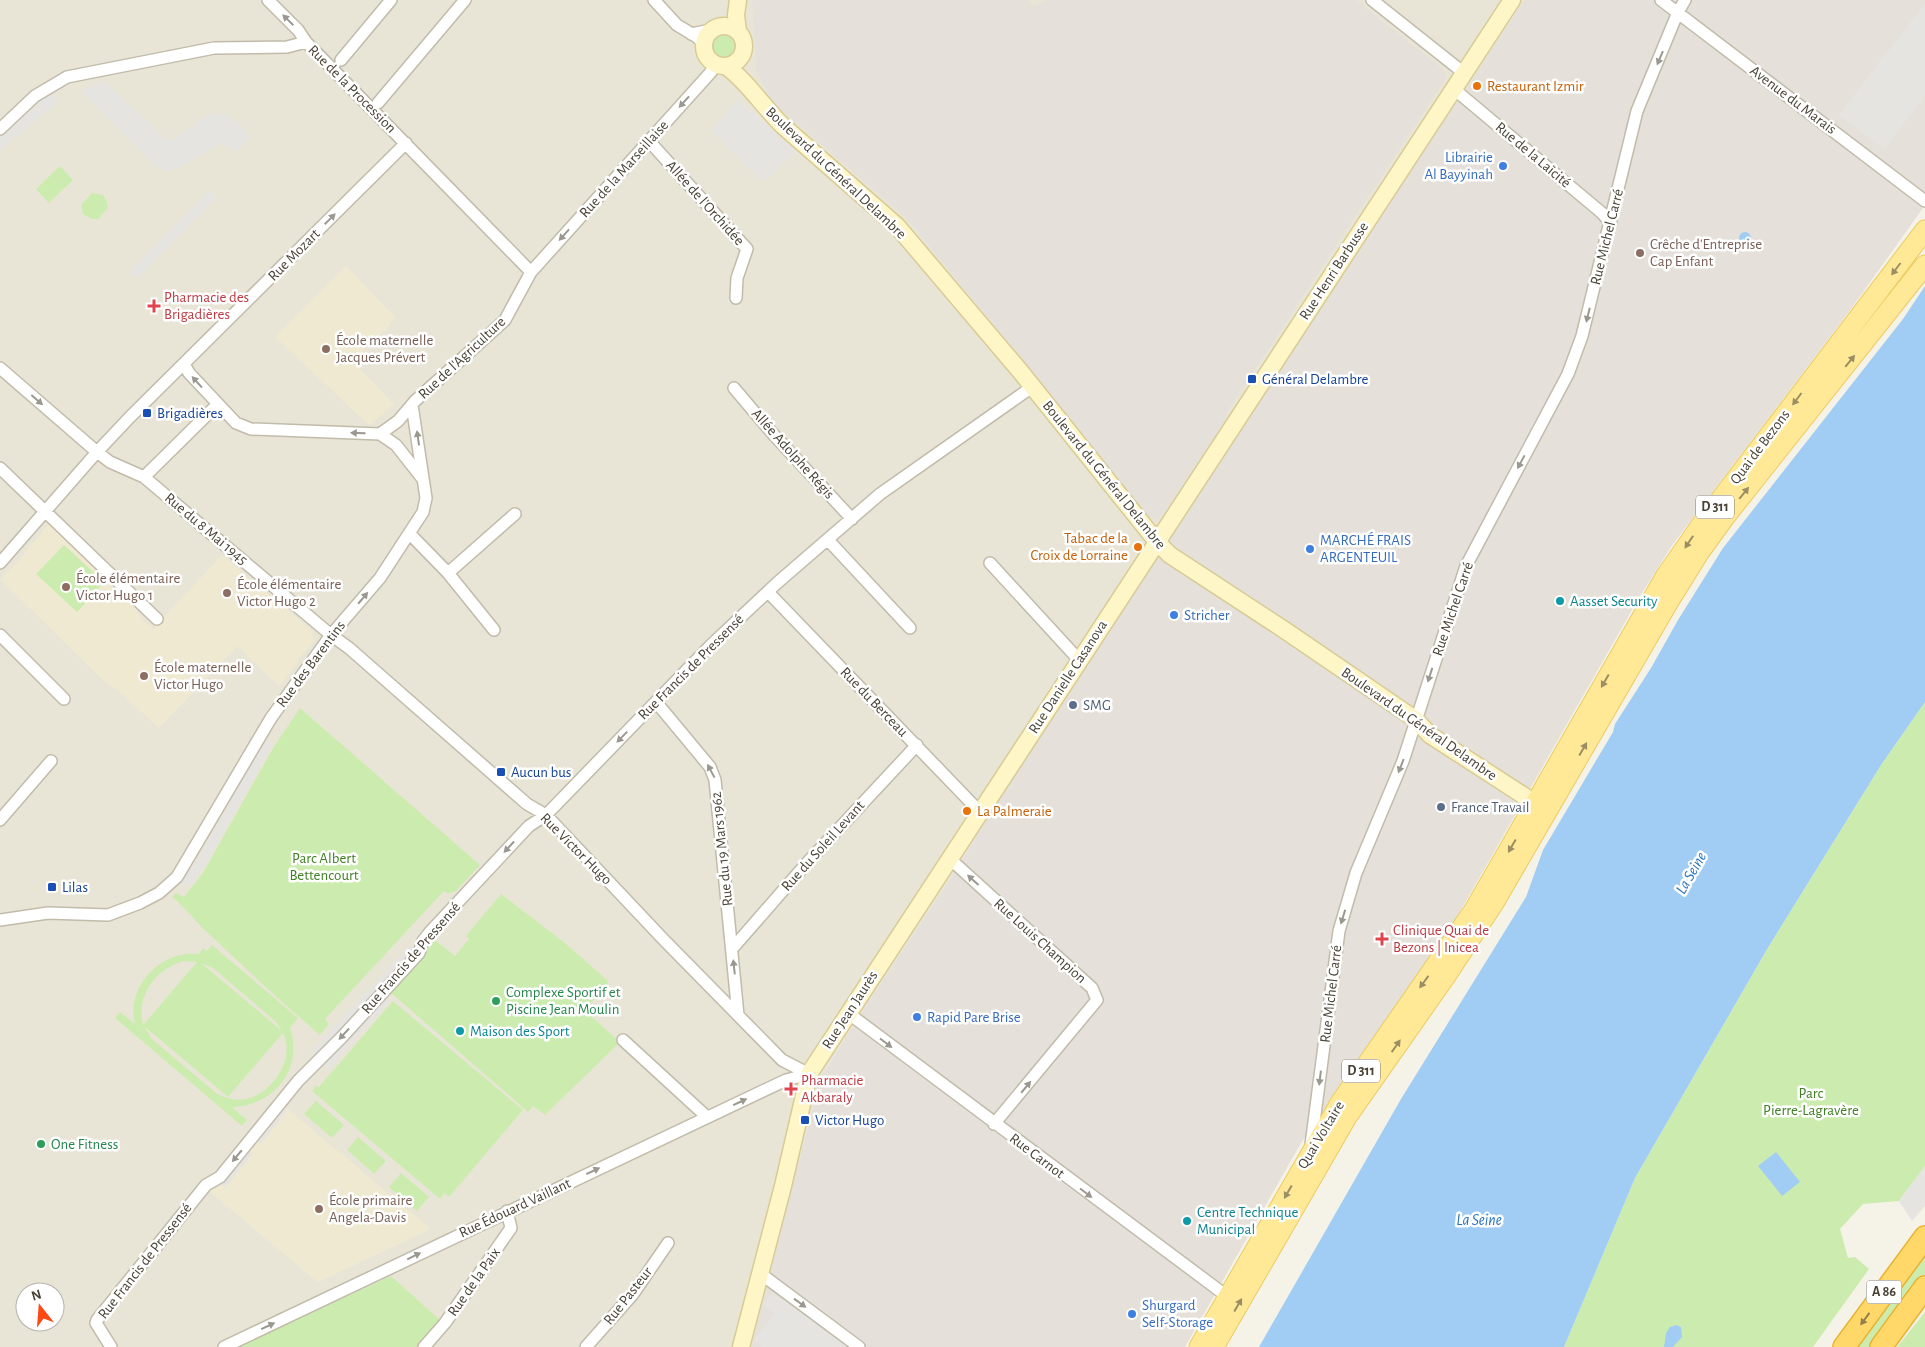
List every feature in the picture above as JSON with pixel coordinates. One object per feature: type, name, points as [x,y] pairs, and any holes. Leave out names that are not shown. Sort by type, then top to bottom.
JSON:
[{"type":"highway","name":"A 86","points":[[1844,1347],[1925,1237]]},
{"type":"highway","name":"A 86","points":[[1886,1340],[1925,1287]]},
{"type":"highway","points":[[1886,1340],[1902,1332],[1925,1305]]},
{"type":"main road","name":"Quai de Bezons","points":[[1543,806],[1670,570],[1701,525],[1925,230]]},
{"type":"main road","name":"Quai de Bezons","points":[[1543,806],[1564,781],[1668,602],[1699,553],[1725,517],[1925,266]]},
{"type":"main road","name":"Quai Voltaire","points":[[1214,1347],[1348,1117],[1488,912],[1536,831],[1543,806]]},
{"type":"main road","name":"Quai Voltaire","points":[[1198,1347],[1340,1103],[1474,910],[1543,806]]},
{"type":"street","points":[[268,0],[298,30],[306,42]]},
{"type":"street","points":[[337,64],[391,0]]},
{"type":"street","points":[[375,106],[465,0]]},
{"type":"street","points":[[654,0],[677,25],[706,34],[728,26],[738,32]]},
{"type":"street","points":[[706,34],[724,17],[729,0]]},
{"type":"street","points":[[706,34],[708,58],[720,65],[735,63],[741,57],[744,44],[738,32],[736,15],[738,0]]},
{"type":"street","points":[[1372,0],[1464,73]]},
{"type":"street","name":"Rue Henri Barbusse","points":[[1157,542],[1512,0]]},
{"type":"street","name":"Avenue du Marais","points":[[1661,0],[1925,202]]},
{"type":"street","name":"Rue Michel Carré","points":[[1310,1153],[1339,931],[1356,873],[1402,761],[1466,566],[1571,366],[1582,336],[1637,111],[1678,12],[1685,0]]},
{"type":"street","name":"Rue de la Procession","points":[[0,129],[35,96],[68,77],[214,48],[287,47],[306,42],[337,64],[406,143],[531,272]]},
{"type":"street","name":"Boulevard du Général Delambre","points":[[741,57],[744,72],[756,97]]},
{"type":"street","name":"Boulevard du Général Delambre","points":[[720,65],[733,72],[783,126],[897,226],[1032,387],[1157,542],[1170,555],[1275,623],[1415,719],[1430,735],[1522,796],[1543,806]]},
{"type":"street","name":"Rue de la Marseillaise","points":[[531,272],[711,72],[720,65]]},
{"type":"street","name":"Rue de la Laïcité","points":[[1454,89],[1602,213],[1611,223]]},
{"type":"street","name":"Allée de l'Orchidée","points":[[649,141],[747,249],[736,278],[736,298]]},
{"type":"street","name":"Rue Mozart","points":[[97,452],[406,143]]},
{"type":"street","name":"Rue de l'Agriculture","points":[[380,434],[398,421],[412,405],[505,320],[531,272]]},
{"type":"street","points":[[184,364],[236,423],[251,429],[380,434],[396,445],[422,478]]},
{"type":"street","name":"Rue du 8 Mai 1945","points":[[0,368],[110,462],[144,477],[331,635]]},
{"type":"street","name":"Rue Francis de Pressensé","points":[[111,1347],[96,1323],[97,1320],[206,1185],[220,1177],[298,1081],[342,1037],[419,953],[430,932],[529,826],[546,815],[710,646],[768,592],[880,494],[1032,387]]},
{"type":"street","name":"Allée Adolphe Régis","points":[[734,388],[773,434],[852,519]]},
{"type":"street","points":[[144,477],[218,404]]},
{"type":"street","name":"Rue des Barentins","points":[[0,920],[48,913],[108,915],[140,903],[159,893],[176,877],[260,735],[331,635],[380,578],[423,512],[426,498],[412,405]]},
{"type":"street","points":[[0,563],[97,452]]},
{"type":"street","points":[[0,468],[157,619]]},
{"type":"street","points":[[448,573],[516,514]]},
{"type":"street","points":[[410,534],[448,573],[494,630]]},
{"type":"street","points":[[828,540],[910,628]]},
{"type":"street","name":"Rue Danielle Casanova","points":[[980,812],[1157,542]]},
{"type":"street","points":[[990,563],[1079,660]]},
{"type":"street","name":"Rue du Berceau","points":[[768,592],[980,812]]},
{"type":"street","points":[[0,635],[64,699]]},
{"type":"street","name":"Rue Victor Hugo","points":[[331,635],[349,648],[527,804],[546,815],[782,1060],[809,1074]]},
{"type":"street","name":"Rue du 19 Mars 1962","points":[[656,702],[710,767],[716,780],[738,1015]]},
{"type":"street","name":"Rue du Soleil Levant","points":[[732,949],[806,864],[916,745]]},
{"type":"street","points":[[0,820],[50,761]]},
{"type":"street","name":"Rue Jean Jaurès","points":[[741,1347],[784,1186],[809,1074],[980,812]]},
{"type":"street","name":"Rue Louis Champion","points":[[949,858],[1092,988],[1097,1000],[994,1124]]},
{"type":"street","name":"Rue Carnot","points":[[848,1013],[994,1124],[1228,1297]]},
{"type":"street","points":[[623,1040],[707,1117]]},
{"type":"street","name":"Rue Édouard Vaillant","points":[[224,1347],[786,1080],[809,1074]]},
{"type":"street","name":"Rue de la Paix","points":[[424,1347],[445,1323],[511,1228],[507,1211]]},
{"type":"street","name":"Rue Pasteur","points":[[586,1347],[633,1294],[668,1243]]},
{"type":"street","points":[[761,1274],[859,1347]]},
{"type":"shaded area","points":[[0,0],[1524,0],[1269,386],[1158,558],[1066,692],[951,877],[864,1008],[820,1079],[751,1347],[0,1347]]},
{"type":"shaded area","points":[[752,0],[1028,0],[1033,7],[1046,0],[1356,0],[1443,69],[1446,77],[1225,415],[1227,419],[1163,514],[1154,519],[1145,514],[1022,359],[905,217],[772,102],[756,70]]},
{"type":"shaded area","points":[[1524,0],[1925,0],[1925,205],[1851,309],[1673,544],[1640,596],[1454,922],[1301,1143],[1185,1347],[751,1347],[820,1079],[864,1008],[951,877],[1066,692],[1158,558],[1269,386]]},
{"type":"shaded area","points":[[1925,4],[1925,96],[1884,149],[1839,115]]},
{"type":"shaded area","points":[[104,81],[167,140],[174,140],[208,114],[224,114],[239,123],[250,138],[236,152],[219,143],[179,168],[166,172],[153,163],[80,90]]},
{"type":"shaded area","points":[[52,91],[58,102],[0,150],[0,138]]},
{"type":"shaded area","points":[[738,100],[797,150],[763,182],[711,130]]},
{"type":"shaded area","points":[[209,191],[216,198],[137,278],[130,271]]},
{"type":"shaded area","name":"École maternelle Jacques Prévert","points":[[346,266],[395,317],[386,329],[352,361],[394,404],[369,425],[275,337]]},
{"type":"shaded area","points":[[51,521],[132,596],[136,610],[141,618],[153,629],[222,555],[311,630],[314,641],[298,659],[298,662],[279,686],[237,646],[159,728],[120,692],[106,683],[0,579],[16,564]]},
{"type":"shaded area","points":[[265,740],[273,744],[204,867],[191,884],[186,886],[180,884],[200,855]]},
{"type":"shaded area","points":[[411,944],[416,950],[317,1057],[312,1051]]},
{"type":"shaded area","points":[[386,994],[391,1000],[328,1069],[323,1063]]},
{"type":"shaded area","name":"École primaire Angela-Davis","points":[[281,1104],[431,1229],[318,1282],[309,1275],[208,1190]]},
{"type":"shaded area","points":[[281,1106],[287,1111],[261,1144],[254,1140]]},
{"type":"shaded area","points":[[247,1149],[253,1153],[225,1188],[220,1183]]},
{"type":"shaded area","points":[[1925,1166],[1925,1206],[1912,1221],[1899,1201]]},
{"type":"shaded area","points":[[772,1293],[849,1347],[763,1347],[754,1340],[774,1314],[763,1304]]},
{"type":"green space","points":[[724,33],[733,37],[737,46],[733,55],[724,59],[715,55],[711,46],[715,37]]},
{"type":"green space","points":[[60,166],[73,180],[49,203],[36,189]]},
{"type":"green space","points":[[92,193],[103,195],[107,202],[108,208],[98,219],[92,219],[83,214],[81,205]]},
{"type":"green space","points":[[64,545],[104,582],[77,612],[36,574]]},
{"type":"green space","name":"Parc Pierre-Lagravère","points":[[1925,702],[1925,1166],[1899,1201],[1863,1204],[1840,1229],[1848,1258],[1855,1257],[1869,1269],[1813,1347],[1564,1347],[1635,1178],[1766,951],[1881,765]]},
{"type":"green space","name":"Parc Albert Bettencourt","points":[[300,708],[480,865],[456,891],[448,894],[444,891],[325,1019],[329,1024],[320,1035],[249,971],[172,897],[176,893],[184,897],[203,873],[273,748]]},
{"type":"green space","name":"Complexe Sportif et Piscine Jean Moulin","points":[[501,894],[565,943],[607,980],[608,984],[584,1010],[620,1042],[545,1115],[533,1106],[528,1112],[390,992],[435,940],[455,956],[469,939],[466,936]]},
{"type":"green space","points":[[212,945],[298,1018],[290,1028],[293,1057],[289,1071],[282,1082],[261,1100],[247,1105],[232,1107],[247,1120],[242,1126],[115,1018],[120,1012],[135,1024],[133,1010],[141,984],[149,973],[160,964],[185,954],[199,954],[203,948],[207,951]],"holes":[[[184,961],[197,962],[143,1025],[143,1003],[150,985],[165,970]],[[201,963],[213,968],[276,1022],[282,1031]],[[144,1026],[228,1097],[283,1033],[286,1053],[284,1064],[273,1083],[256,1096],[242,1100],[227,1098],[216,1093],[152,1039]]]},
{"type":"green space","points":[[393,1001],[523,1110],[449,1197],[444,1193],[440,1199],[312,1091],[316,1086],[319,1087]]},
{"type":"green space","points":[[316,1101],[344,1125],[332,1138],[304,1114]]},
{"type":"green space","points":[[358,1137],[386,1161],[374,1174],[347,1150]]},
{"type":"green space","points":[[401,1173],[429,1197],[417,1211],[389,1187]]},
{"type":"green space","points":[[1925,1247],[1925,1274],[1871,1347],[1851,1347]]},
{"type":"green space","points":[[391,1276],[441,1321],[416,1347],[238,1347]]},
{"type":"green space","points":[[1925,1312],[1925,1347],[1897,1347]]},
{"type":"water","points":[[1743,232],[1747,232],[1751,238],[1747,244],[1743,244],[1739,240],[1739,236]]},
{"type":"water","name":"La Seine","points":[[1925,286],[1925,702],[1881,765],[1766,951],[1635,1178],[1564,1347],[1259,1347],[1401,1099],[1526,897],[1543,850],[1613,732],[1615,724],[1723,548],[1903,319]]},
{"type":"water","points":[[1776,1152],[1800,1182],[1782,1196],[1758,1166]]},
{"type":"water","points":[[1676,1325],[1681,1327],[1682,1337],[1673,1347],[1664,1347],[1666,1333],[1670,1327]]},
{"type":"place","name":"Restaurant Izmir","points":[[1477,86]]},
{"type":"place","name":"Librairie Al Bayyinah","points":[[1503,166]]},
{"type":"place","name":"Crêche d'Entreprise Cap Enfant","points":[[1640,253]]},
{"type":"place","name":"Pharmacie des Brigadières","points":[[154,306]]},
{"type":"place","name":"École maternelle Jacques Prévert","points":[[326,349]]},
{"type":"place","name":"Général Delambre","points":[[1252,379]]},
{"type":"place","name":"Brigadières","points":[[147,413]]},
{"type":"place","name":"Tabac de la Croix de Lorraine","points":[[1138,547]]},
{"type":"place","name":"MARCHÉ FRAIS ARGENTEUIL","points":[[1310,549]]},
{"type":"place","name":"École élémentaire Victor Hugo 1","points":[[66,587]]},
{"type":"place","name":"École élémentaire Victor Hugo 2","points":[[227,593]]},
{"type":"place","name":"Aasset Security","points":[[1560,601]]},
{"type":"place","name":"Stricher","points":[[1174,615]]},
{"type":"place","name":"École maternelle Victor Hugo","points":[[144,676]]},
{"type":"place","name":"SMG","points":[[1073,705]]},
{"type":"place","name":"Aucun bus","points":[[501,772]]},
{"type":"place","name":"France Travail","points":[[1441,807]]},
{"type":"place","name":"La Palmeraie","points":[[967,811]]},
{"type":"place","name":"Lilas","points":[[52,887]]},
{"type":"place","name":"Clinique Quai de Bezons | Inicea","points":[[1382,939]]},
{"type":"place","name":"Complexe Sportif et Piscine Jean Moulin","points":[[496,1001]]},
{"type":"place","name":"Rapid Pare Brise","points":[[917,1017]]},
{"type":"place","name":"Maison des Sport","points":[[460,1031]]},
{"type":"place","name":"Pharmacie Akbaraly","points":[[791,1089]]},
{"type":"place","name":"Victor Hugo","points":[[805,1120]]},
{"type":"place","name":"One Fitness","points":[[41,1144]]},
{"type":"place","name":"École primaire Angela-Davis","points":[[319,1209]]},
{"type":"place","name":"Centre Technique Municipal","points":[[1187,1221]]},
{"type":"place","name":"Shurgard Self-Storage","points":[[1132,1314]]}]
